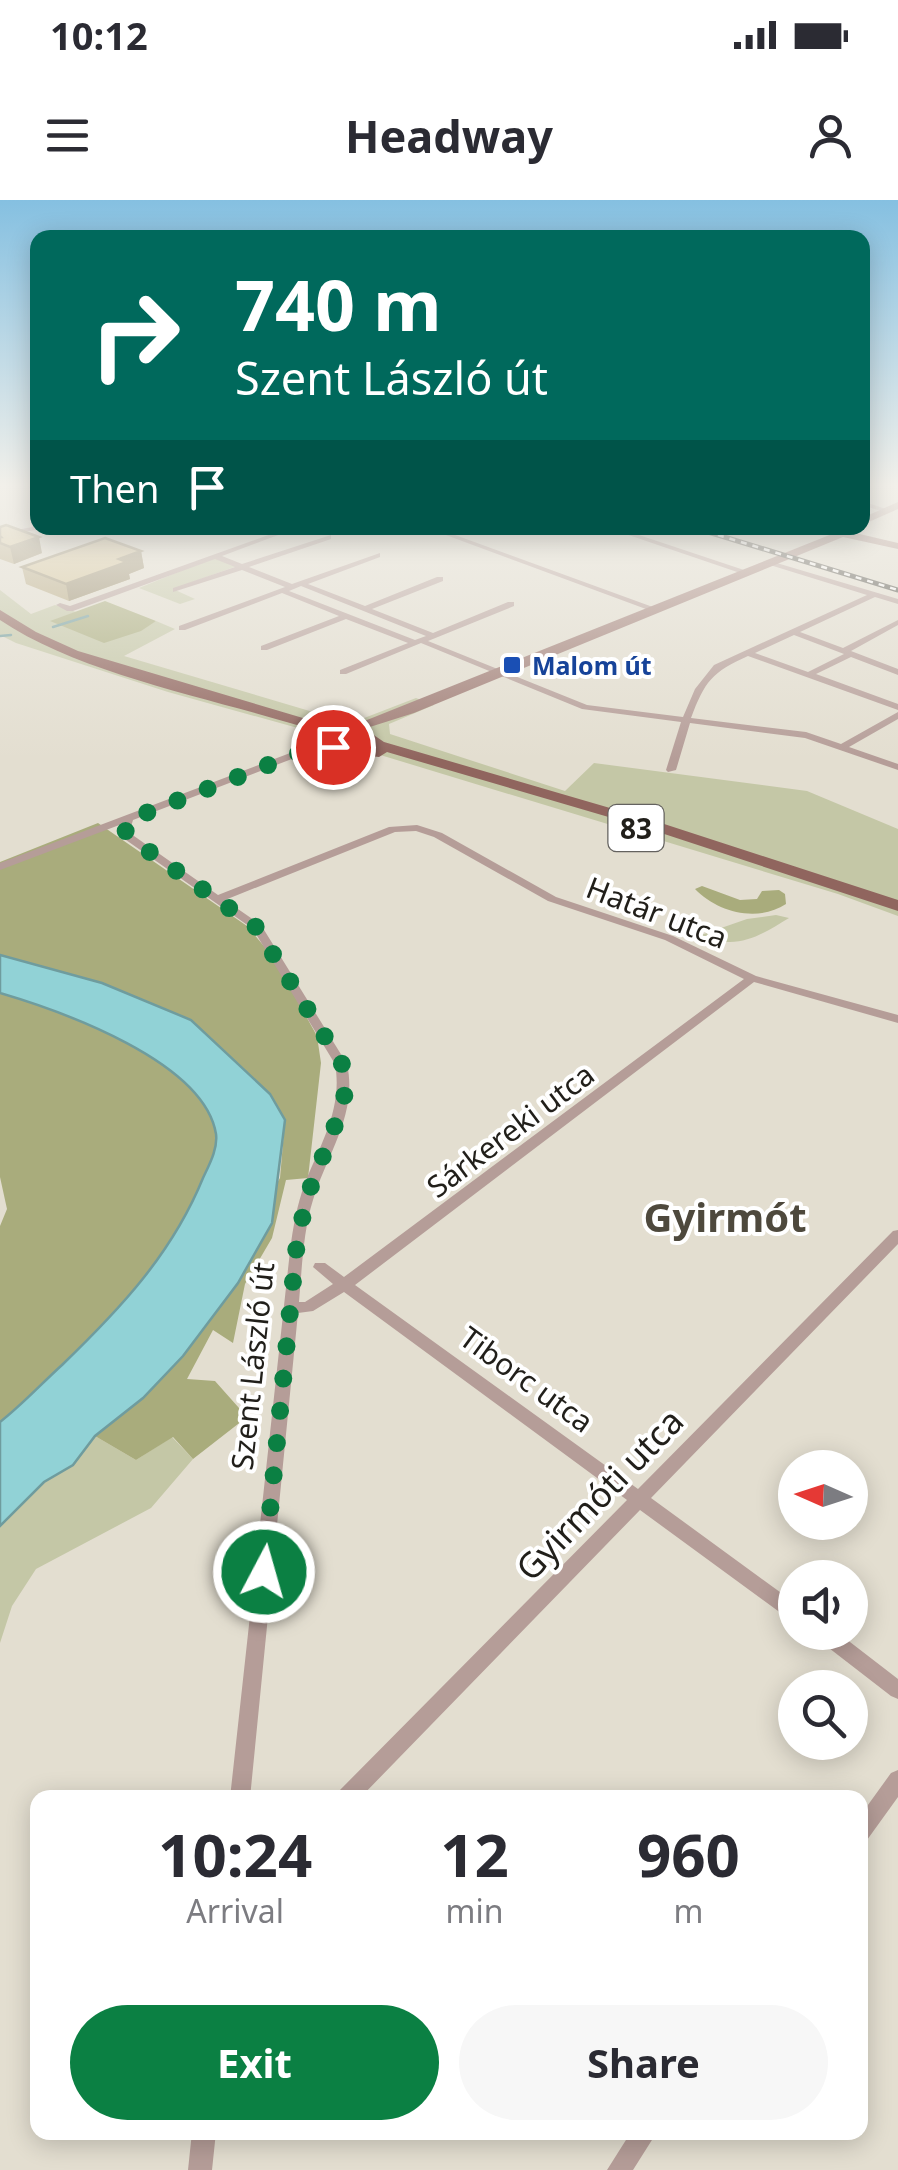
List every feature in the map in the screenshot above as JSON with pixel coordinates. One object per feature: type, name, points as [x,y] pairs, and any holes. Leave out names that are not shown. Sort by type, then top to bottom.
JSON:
[{"type":"main road","points":[[322,743],[359,732],[742,576]]},
{"type":"main road","name":"83","points":[[0,614],[31,635],[73,654],[312,725],[359,732],[898,914]]},
{"type":"main road","name":"83","points":[[0,624],[70,659],[322,743],[359,732],[379,745],[652,825],[898,906]]},
{"type":"street","points":[[60,604],[70,609],[160,576]]},
{"type":"street","points":[[176,590],[216,576]]},
{"type":"street","points":[[263,576],[434,636]]},
{"type":"street","points":[[182,628],[324,576]]},
{"type":"street","points":[[563,576],[657,610]]},
{"type":"street","points":[[814,576],[898,602]]},
{"type":"street","points":[[365,609],[440,579]]},
{"type":"street","points":[[293,588],[346,616],[586,707],[806,735],[898,767]]},
{"type":"street","points":[[671,770],[702,680],[717,668],[874,595]]},
{"type":"street","points":[[343,672],[511,604]]},
{"type":"street","points":[[264,648],[346,616]]},
{"type":"street","points":[[808,675],[898,622]]},
{"type":"street","points":[[794,632],[898,672]]},
{"type":"street","points":[[748,653],[898,711]]},
{"type":"street","points":[[844,746],[898,711]]},
{"type":"street","points":[[0,867],[322,743]]},
{"type":"street","name":"Szent László út","points":[[128,820],[125,830],[130,838],[256,927],[276,954],[345,1075],[343,1105],[306,1199],[290,1308],[241,1790]]},
{"type":"street","points":[[220,898],[384,832],[408,827]]},
{"type":"street","name":"Határ utca","points":[[408,827],[438,835],[552,899],[670,938],[752,978],[898,1019]]},
{"type":"street","name":"Sárkereki utca","points":[[290,1308],[308,1307],[345,1284],[752,978]]},
{"type":"street","name":"Gyirmóti utca","points":[[354,1790],[898,1235]]},
{"type":"street","name":"Tiborc utca","points":[[320,1267],[778,1599]]},
{"type":"street","points":[[846,1650],[898,1690]]},
{"type":"street","points":[[868,1822],[898,1780]]},
{"type":"street","points":[[200,2170],[203,2140]]},
{"type":"street","points":[[619,2170],[640,2140]]},
{"type":"green space","points":[[169,576],[209,576],[173,589],[195,599],[180,604],[139,588]]},
{"type":"green space","points":[[0,590],[31,614],[55,605],[76,612],[52,621],[124,635],[156,621],[175,629],[124,656],[340,720],[359,720],[416,698],[434,705],[389,724],[390,734],[565,791],[594,763],[807,791],[898,829],[898,916],[838,894],[354,747],[326,751],[305,744],[305,730],[168,692],[16,643],[0,635]]},
{"type":"green space","points":[[105,601],[156,621],[141,631],[104,643],[50,621]]},
{"type":"green space","points":[[98,823],[247,926],[273,957],[317,1036],[321,1063],[308,1178],[286,1180],[272,1238],[245,1284],[233,1343],[213,1330],[187,1379],[215,1381],[247,1417],[193,1459],[173,1437],[136,1460],[95,1436],[143,1398],[280,1178],[285,1120],[270,1094],[191,1020],[102,983],[0,955],[0,862]]},
{"type":"green space","points":[[702,886],[740,900],[757,899],[762,891],[779,890],[785,894],[786,904],[763,913],[738,912],[704,897],[695,889]]},
{"type":"green space","points":[[776,915],[789,918],[746,940],[725,942],[701,935],[747,919]]},
{"type":"green space","points":[[0,993],[92,1026],[158,1062],[186,1084],[206,1108],[216,1140],[190,1206],[143,1279],[83,1344],[0,1422],[0,1226],[7,1209],[0,1177]]},
{"type":"green space","points":[[95,1436],[136,1460],[172,1437],[193,1459],[151,1508],[36,1569],[12,1606],[0,1643],[0,1526],[44,1482],[73,1465]]},
{"type":"water","points":[[0,955],[102,983],[191,1020],[270,1094],[285,1120],[272,1223],[238,1283],[183,1356],[143,1398],[95,1436],[73,1465],[44,1482],[0,1526],[0,1422],[83,1344],[143,1279],[190,1206],[212,1157],[216,1134],[206,1108],[186,1084],[158,1062],[92,1026],[0,993]]},
{"type":"building","points":[[45,576],[88,576],[66,584]]},
{"type":"waterway","points":[[53,627],[88,616]]},
{"type":"waterway","points":[[0,636],[11,635]]},
{"type":"railway","points":[[852,576],[898,590]]},
{"type":"place","name":"Malom út","points":[[512,665]]},
{"type":"district","name":"Gyirmót","points":[[725,1216]]},
{"type":"route","points":[[264,1572],[296,1251],[306,1199],[343,1105],[345,1075],[276,954],[256,927],[130,838],[125,830],[128,820],[314,747],[333,747]]}]
